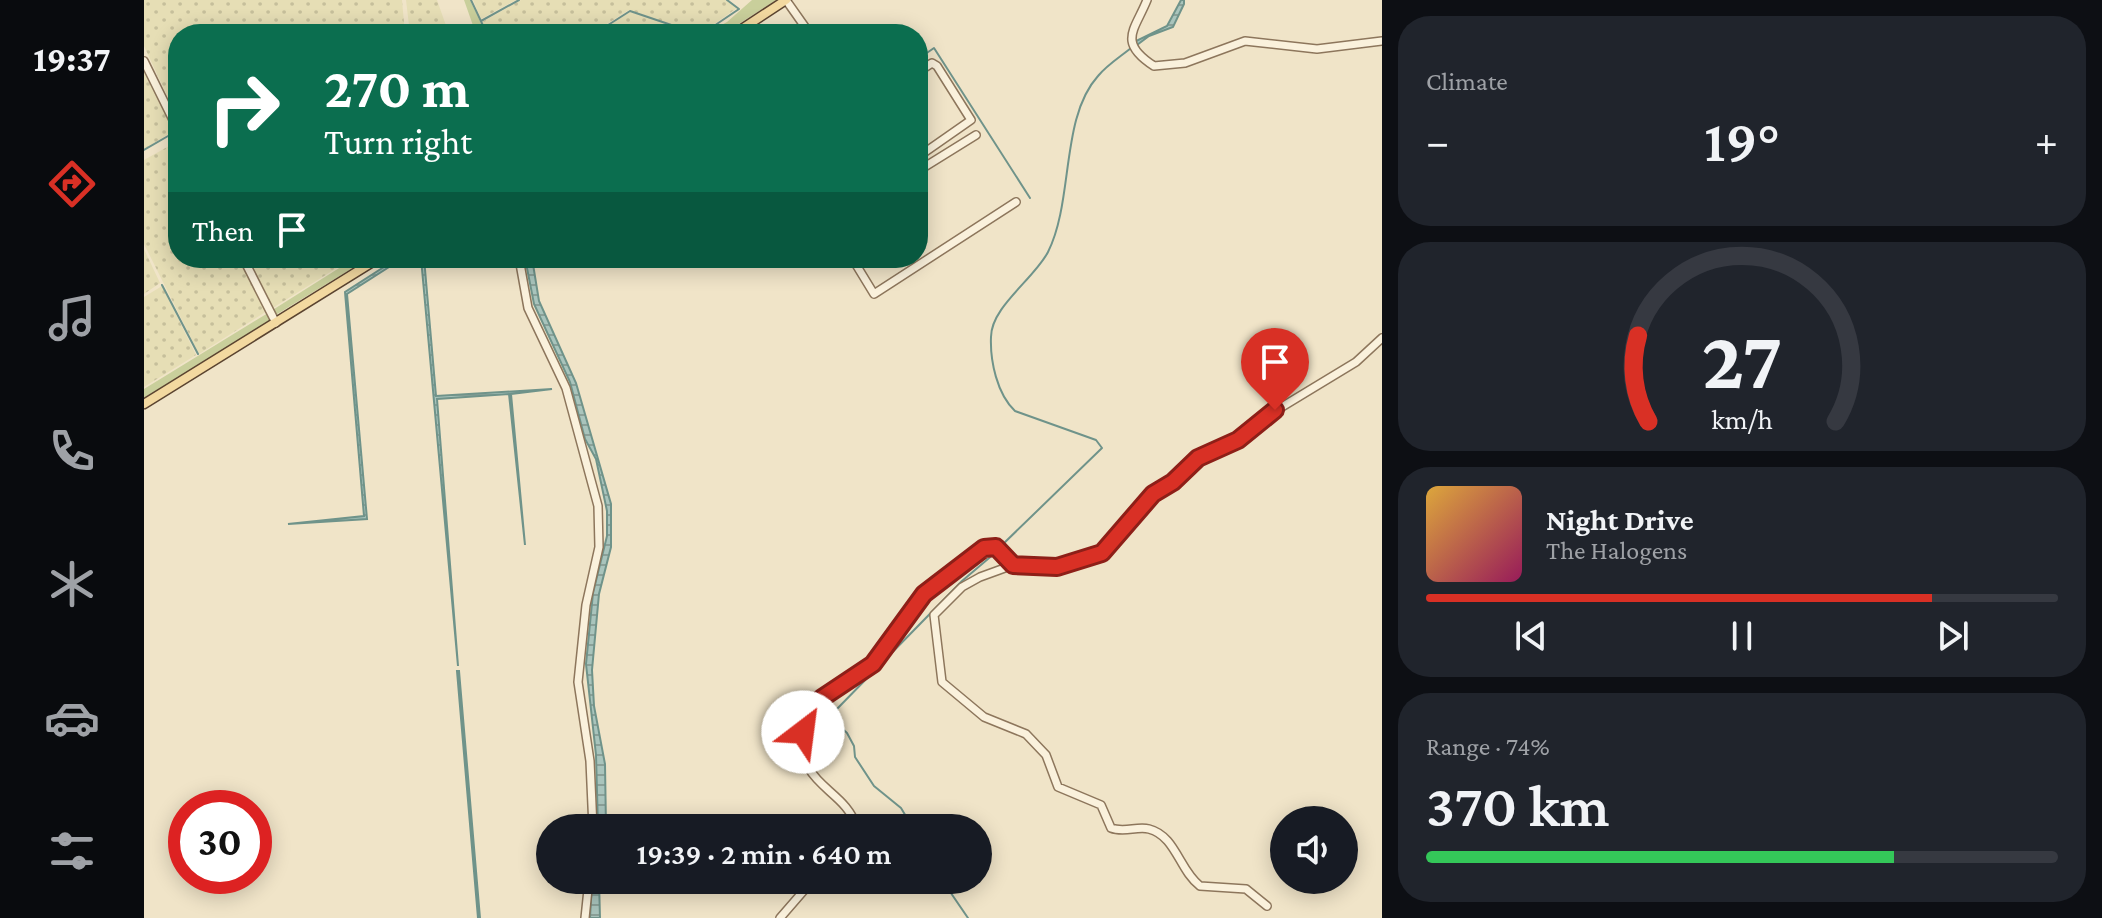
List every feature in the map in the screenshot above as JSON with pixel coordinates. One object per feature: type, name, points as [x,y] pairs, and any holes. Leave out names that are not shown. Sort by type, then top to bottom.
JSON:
[{"type":"main road","points":[[749,24],[786,0]]},
{"type":"main road","points":[[144,404],[363,268]]},
{"type":"street","points":[[786,0],[803,24]]},
{"type":"street","points":[[1147,0],[1131,29],[1131,38],[1137,51],[1154,66],[1185,63],[1245,41],[1317,49],[1382,41]]},
{"type":"street","points":[[144,61],[168,110]]},
{"type":"street","points":[[928,66],[932,63],[937,66],[970,117],[970,122],[928,150]]},
{"type":"street","points":[[951,134],[958,146]]},
{"type":"street","points":[[928,165],[976,135]]},
{"type":"street","points":[[928,259],[1016,202]]},
{"type":"street","points":[[248,268],[276,323]]},
{"type":"street","points":[[521,268],[528,308],[566,388],[598,506],[599,547],[586,605],[578,682],[590,761],[592,814]]},
{"type":"street","points":[[858,268],[874,294],[914,268]]},
{"type":"street","points":[[1267,906],[1246,889],[1200,886],[1184,870],[1166,838],[1147,828],[1111,828],[1101,805],[1058,787],[1046,755],[1026,734],[984,717],[942,682],[934,615],[969,582],[1013,565],[1057,567],[1102,553],[1146,500],[1198,458],[1238,440],[1275,410],[1356,362],[1382,338]]},
{"type":"street","points":[[850,814],[806,767],[803,732],[810,714],[829,692],[873,664],[924,594],[984,548],[996,547],[1013,565]]},
{"type":"street","points":[[585,918],[588,894]]},
{"type":"street","points":[[780,918],[801,894]]},
{"type":"shaded area","points":[[144,0],[402,0],[404,24],[168,24],[168,98],[144,46]]},
{"type":"shaded area","points":[[406,0],[437,0],[445,24],[409,24]]},
{"type":"shaded area","points":[[473,0],[516,0],[481,19]]},
{"type":"shaded area","points":[[521,0],[726,0],[737,8],[714,24],[670,24],[629,10],[607,24],[482,22]]},
{"type":"shaded area","points":[[630,12],[667,24],[611,24]]},
{"type":"shaded area","points":[[144,67],[168,116],[168,134],[144,149]]},
{"type":"shaded area","points":[[168,147],[168,268],[245,268],[267,311],[199,354],[144,244],[144,160]]},
{"type":"shaded area","points":[[144,249],[160,283],[144,294]]},
{"type":"shaded area","points":[[250,268],[337,268],[271,309]]},
{"type":"shaded area","points":[[162,286],[196,355],[144,387],[144,297]]},
{"type":"green space","points":[[464,0],[470,0],[481,24],[472,24]]},
{"type":"green space","points":[[752,0],[776,0],[739,24],[723,24]]},
{"type":"green space","points":[[339,268],[353,268],[274,316],[271,311]]},
{"type":"green space","points":[[268,313],[271,320],[144,398],[144,389]]},
{"type":"water","points":[[1181,0],[1184,4],[1173,27],[1149,36],[1137,45],[1134,42],[1167,26]]},
{"type":"water","points":[[382,268],[387,268],[347,294],[367,519],[288,524],[364,516],[345,292]]},
{"type":"water","points":[[422,268],[425,268],[436,396],[552,389],[511,394],[525,545],[509,394],[437,399],[458,666]]},
{"type":"water","points":[[527,268],[534,268],[539,301],[576,383],[611,504],[611,547],[599,594],[592,670],[594,706],[605,764],[606,814],[598,814],[596,755],[586,664],[593,593],[607,536],[607,511],[596,459],[585,439],[570,382],[534,304]]},
{"type":"water","points":[[459,671],[480,918],[478,918]]},
{"type":"water","points":[[591,894],[599,894],[600,918],[590,918]]},
{"type":"waterway","points":[[471,0],[482,24]]},
{"type":"waterway","points":[[481,21],[519,0]]},
{"type":"waterway","points":[[717,24],[739,9],[727,0]]},
{"type":"waterway","points":[[610,24],[630,11],[668,24]]},
{"type":"waterway","points":[[928,52],[934,48],[1030,198]]},
{"type":"waterway","points":[[1001,546],[1102,448],[1096,440],[1015,411],[996,377],[991,337],[993,326],[1005,304],[1048,252],[1061,208],[1072,136],[1086,93],[1102,72],[1131,48]]},
{"type":"waterway","points":[[144,150],[168,136]]},
{"type":"waterway","points":[[162,285],[198,354]]},
{"type":"waterway","points":[[905,814],[874,786],[855,757],[854,746],[847,733],[834,721],[833,713],[962,581],[995,553]]},
{"type":"waterway","points":[[952,894],[968,918]]},
{"type":"route","points":[[803,732],[810,714],[822,698],[873,664],[924,594],[984,548],[991,545],[996,547],[1013,565],[1045,568],[1092,559],[1111,545],[1153,494],[1173,482],[1198,458],[1238,440],[1252,425],[1275,410]]}]
